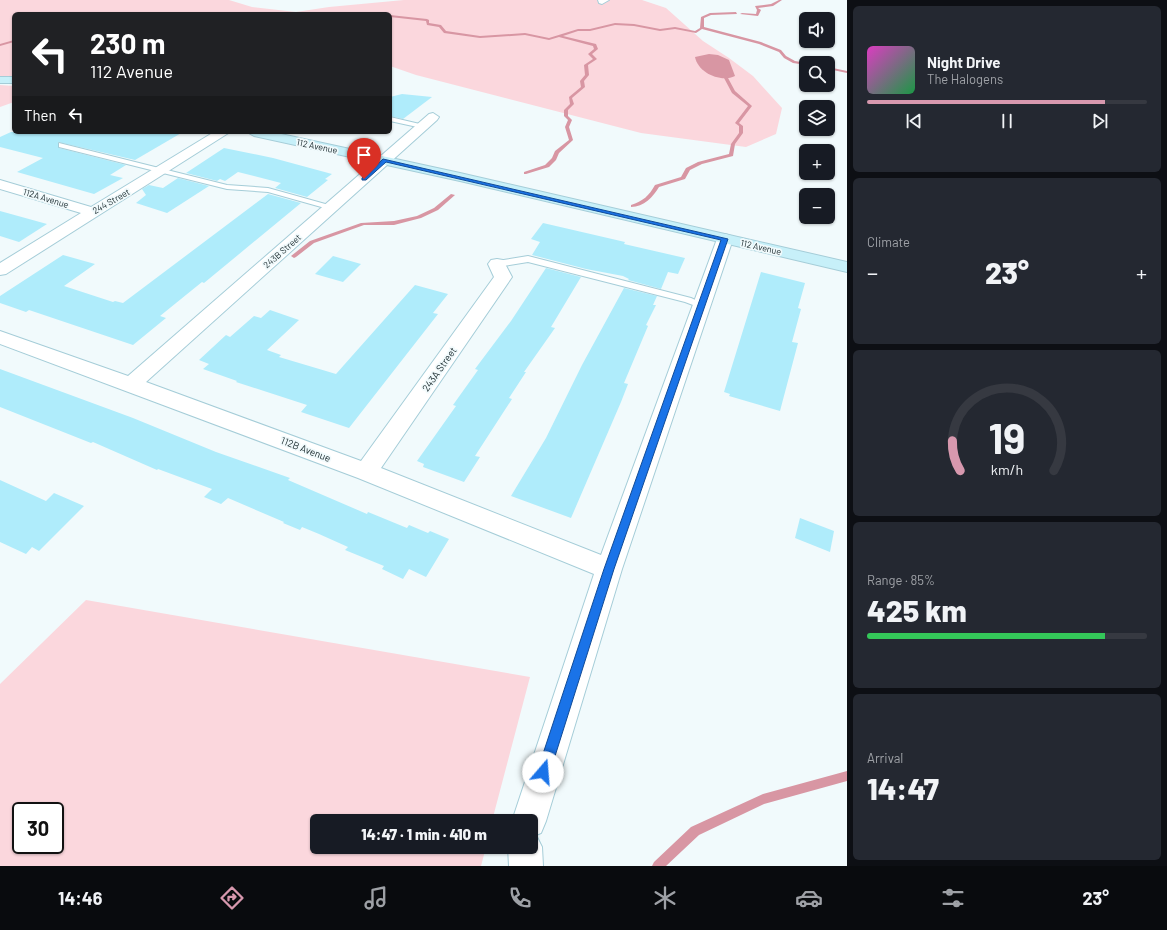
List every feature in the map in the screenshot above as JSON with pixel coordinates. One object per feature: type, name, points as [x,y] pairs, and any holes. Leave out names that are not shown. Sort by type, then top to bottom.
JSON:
[{"type":"main road","points":[[0,80],[12,80]]},
{"type":"main road","name":"112 Avenue","points":[[263,134],[385,160],[847,267]]},
{"type":"street","name":"243B Street","points":[[132,384],[427,122]]},
{"type":"street","name":"244 Street","points":[[0,270],[92,212],[163,171],[220,134]]},
{"type":"street","name":"112A Avenue","points":[[0,184],[92,212]]},
{"type":"street","points":[[531,814],[609,569],[725,239]]},
{"type":"street","name":"243A Street","points":[[366,472],[503,277],[497,264]]},
{"type":"street","name":"112B Avenue","points":[[0,337],[132,384],[366,472],[609,569]]},
{"type":"street","points":[[525,854],[526,866]]},
{"type":"lane","points":[[392,119],[427,122]]},
{"type":"lane","points":[[62,145],[227,187],[268,190],[332,207]]},
{"type":"lane","points":[[497,264],[528,259],[688,300],[701,305]]},
{"type":"shaded area","points":[[0,0],[229,0],[252,7],[296,12],[12,12],[12,77],[0,77]]},
{"type":"shaded area","points":[[404,0],[642,0],[666,8],[703,41],[753,76],[782,108],[776,134],[746,147],[641,133],[416,75],[392,67],[392,12],[296,12],[329,7]]},
{"type":"shaded area","points":[[709,54],[718,55],[729,60],[735,76],[723,78],[705,72],[697,63],[695,57]]},
{"type":"shaded area","points":[[0,85],[12,86],[12,103],[0,107]]},
{"type":"shaded area","points":[[86,600],[530,677],[494,814],[310,814],[310,854],[484,854],[481,866],[0,866],[0,684]]},
{"type":"building","points":[[402,94],[432,97],[403,119],[392,116],[392,96]]},
{"type":"building","points":[[11,132],[12,134],[180,134],[135,160],[58,142],[59,148],[126,165],[110,175],[123,178],[94,194],[17,172],[43,158],[0,147],[0,137]]},
{"type":"building","points":[[224,148],[273,158],[332,174],[325,179],[328,180],[307,197],[275,188],[281,183],[238,172],[225,181],[220,179],[217,181],[186,173]]},
{"type":"building","points":[[178,178],[209,186],[167,213],[136,203],[146,195],[142,189],[149,185],[163,188]]},
{"type":"building","points":[[268,194],[301,203],[204,283],[202,282],[160,316],[166,318],[133,345],[29,310],[26,312],[0,303],[0,296],[63,255],[95,264],[64,286],[113,302],[123,303]]},
{"type":"building","points":[[0,211],[47,224],[19,242],[0,236]]},
{"type":"building","points":[[543,223],[685,258],[678,274],[668,272],[661,289],[628,280],[629,279],[623,276],[586,269],[532,255],[540,242],[531,239]]},
{"type":"building","points":[[333,256],[361,264],[343,282],[315,274]]},
{"type":"building","points":[[546,268],[581,277],[551,327],[555,328],[524,372],[526,372],[509,398],[512,399],[475,456],[480,457],[464,482],[423,467],[424,464],[417,461],[456,406],[453,405],[478,370],[475,369],[511,321]]},
{"type":"building","points":[[761,272],[805,283],[798,308],[801,309],[792,342],[798,343],[780,411],[729,396],[730,394],[724,392]]},
{"type":"building","points":[[415,285],[448,294],[433,313],[438,314],[349,428],[301,412],[307,405],[236,382],[237,381],[203,369],[209,364],[199,360],[226,335],[230,337],[254,316],[261,318],[270,310],[299,320],[267,350],[281,355],[279,357],[336,374]]},
{"type":"building","points":[[624,288],[657,296],[653,305],[656,305],[646,325],[648,326],[624,383],[628,384],[621,402],[571,518],[511,496],[546,438],[582,365]]},
{"type":"building","points":[[0,369],[133,418],[216,452],[290,478],[288,480],[367,514],[368,512],[407,528],[409,525],[428,533],[430,531],[449,539],[426,577],[409,569],[403,579],[382,569],[384,566],[345,550],[348,547],[319,534],[302,527],[300,530],[228,498],[221,504],[204,497],[212,489],[158,469],[157,470],[93,442],[91,443],[0,407]]},
{"type":"building","points":[[0,480],[46,501],[54,493],[84,506],[39,551],[32,547],[26,554],[0,542]]},
{"type":"building","points":[[800,518],[834,531],[830,552],[795,538]]},
{"type":"waterway","points":[[742,14],[757,15],[759,10],[756,7],[772,5],[781,0]]},
{"type":"waterway","points":[[702,28],[702,18],[710,14],[736,13]]},
{"type":"waterway","points":[[392,16],[427,20],[428,24],[440,26],[445,32],[480,37],[525,34],[549,39],[578,30],[590,30],[615,24],[634,25],[660,30],[675,28],[696,32],[702,28]]},
{"type":"waterway","points":[[702,28],[760,43],[780,51],[785,57],[799,63]]},
{"type":"waterway","points":[[526,173],[547,166],[554,159],[557,152],[571,140],[567,127],[570,120],[566,116],[566,110],[572,104],[570,98],[583,87],[582,81],[587,75],[586,65],[595,59],[590,54],[596,49],[595,45],[560,36]]},
{"type":"waterway","points":[[0,45],[12,42]]},
{"type":"waterway","points":[[835,69],[847,72]]},
{"type":"waterway","points":[[633,206],[651,196],[657,186],[683,178],[688,169],[700,163],[731,155],[733,144],[741,133],[741,126],[737,123],[750,106],[733,92],[726,78]]},
{"type":"waterway","points":[[294,256],[312,242],[363,224],[394,223],[419,217],[436,209],[453,195]]},
{"type":"waterway","points":[[658,866],[695,831],[763,799],[847,776]]},
{"type":"route","points":[[364,179],[385,160],[725,239],[609,569],[543,772]]}]
